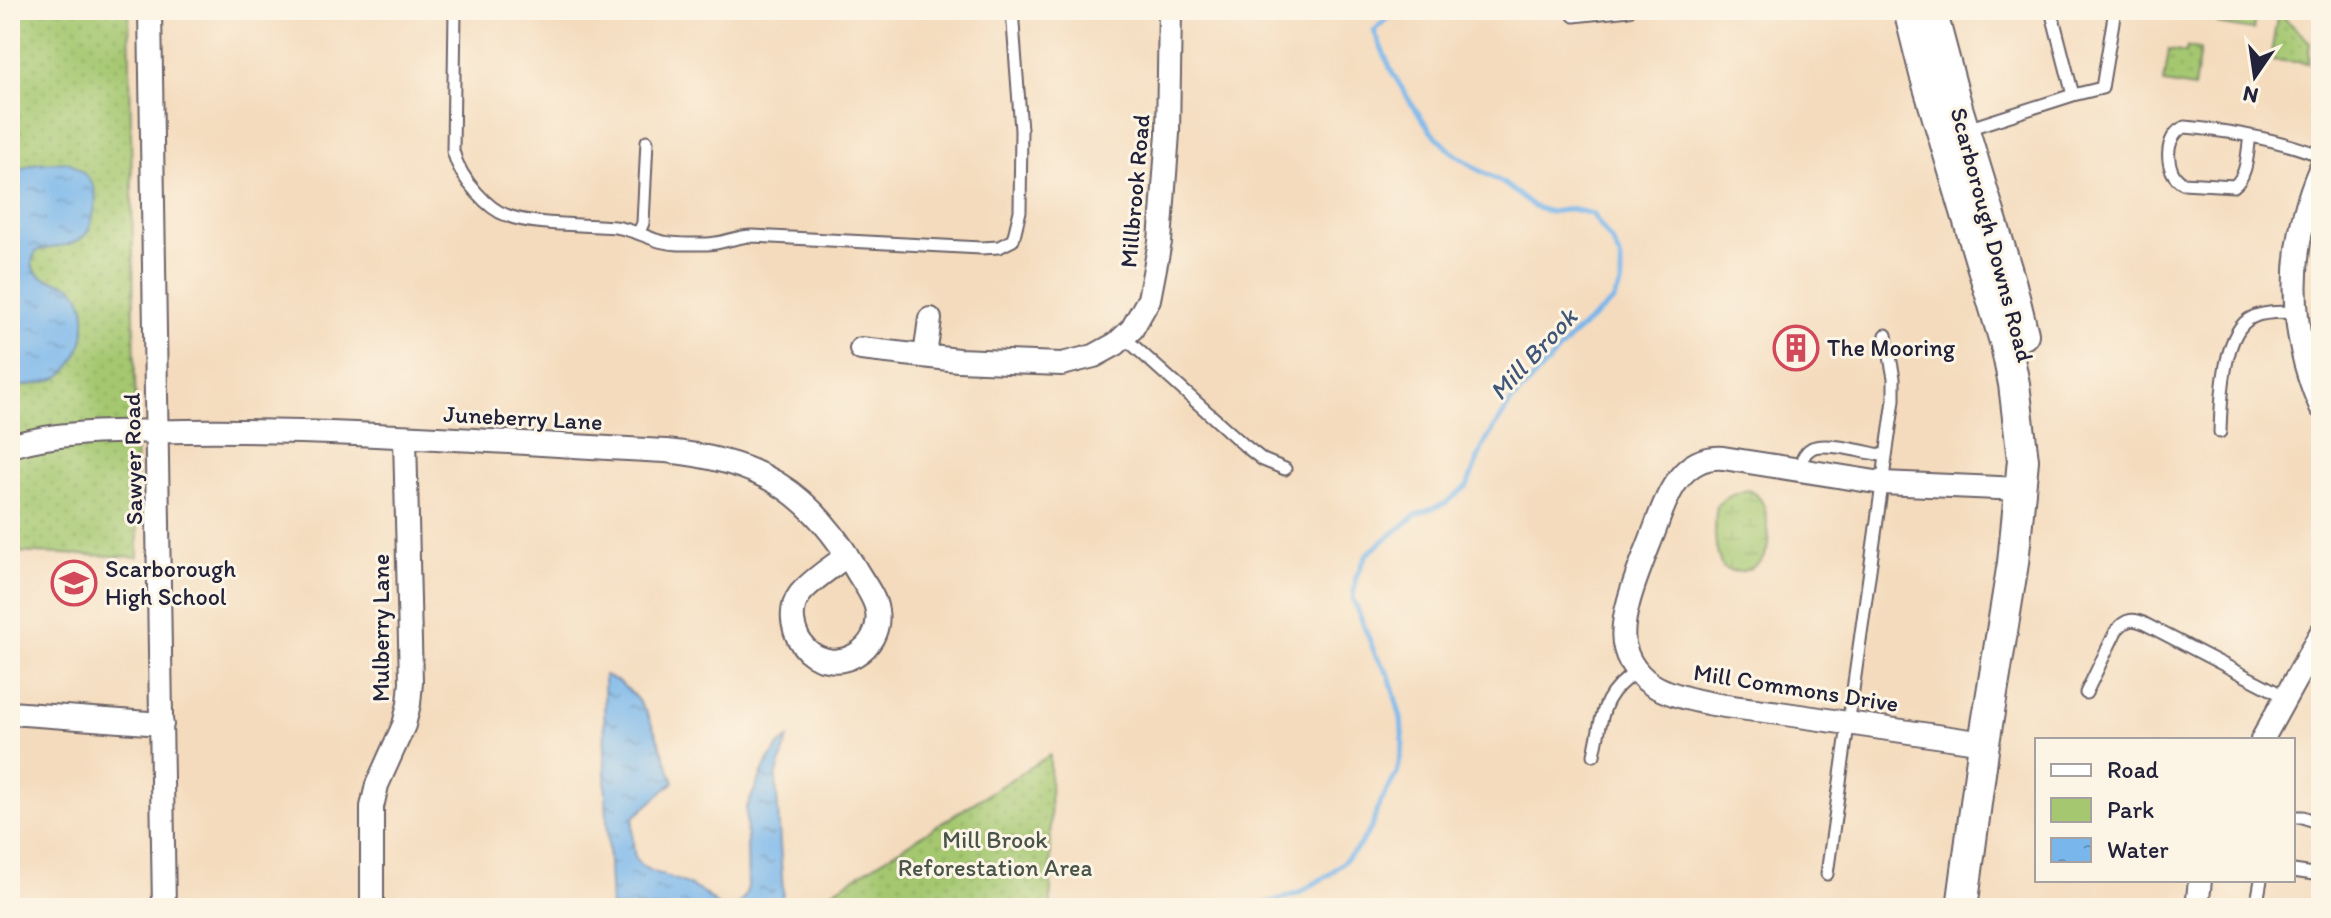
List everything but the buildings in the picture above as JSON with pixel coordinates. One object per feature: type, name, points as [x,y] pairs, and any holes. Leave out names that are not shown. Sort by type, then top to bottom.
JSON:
[{"type":"street","name":"Sawyer Road","points":[[150,10],[164,908]]},
{"type":"street","name":"Millbrook Road","points":[[861,349],[1017,364],[1062,364],[1094,356],[1125,338],[1139,320],[1149,299],[1160,242],[1168,133],[1170,10]]},
{"type":"street","name":"Scarborough Downs Road","points":[[1909,10],[1925,74],[1954,133],[2016,304],[2034,405],[2034,430],[2022,474],[2013,563],[1962,908]]},
{"type":"street","name":"Scarborough Downs Road","points":[[1931,10],[1954,133]]},
{"type":"street","points":[[2321,167],[2299,234],[2295,276],[2299,339],[2321,407]]},
{"type":"street","points":[[925,356],[930,319]]},
{"type":"street","name":"Juneberry Lane","points":[[10,446],[66,434],[296,432],[666,451],[722,460],[748,468],[776,482],[820,517],[847,555],[876,605],[877,626],[872,640],[857,654],[843,660],[822,658],[800,642],[793,623],[794,610],[802,592],[847,555]]},
{"type":"street","name":"Mulberry Lane","points":[[372,908],[372,807],[377,785],[404,725],[411,682],[405,438]]},
{"type":"street","points":[[1637,671],[1624,647],[1626,612],[1663,507],[1679,476],[1699,462],[1718,457],[1882,483],[2022,474]]},
{"type":"street","points":[[2263,738],[2321,633]]},
{"type":"street","name":"Mill Commons Drive","points":[[1637,671],[1655,686],[1681,696],[1984,743]]},
{"type":"street","points":[[10,713],[162,724]]},
{"type":"street","points":[[2197,908],[2200,882]]},
{"type":"lane","points":[[455,10],[453,151],[474,190],[494,209],[515,218],[618,227],[664,242],[707,245],[738,236],[752,236],[981,248],[1007,244],[1015,237],[1020,211],[1020,97],[1012,10]]},
{"type":"lane","points":[[1574,16],[1629,10]]},
{"type":"lane","points":[[2051,10],[2073,95]]},
{"type":"lane","points":[[1954,133],[2102,88],[2115,10]]},
{"type":"lane","points":[[2250,136],[2244,173],[2234,186],[2183,183],[2171,172],[2172,136],[2180,128],[2250,136],[2321,156]]},
{"type":"lane","points":[[639,232],[643,223],[647,141]]},
{"type":"lane","points":[[2220,432],[2223,380],[2239,328],[2255,316],[2296,312]]},
{"type":"lane","points":[[1827,874],[1894,388],[1886,335]]},
{"type":"lane","points":[[1125,338],[1244,445],[1263,460],[1285,469]]},
{"type":"lane","points":[[1799,471],[1805,454],[1816,446],[1885,456]]},
{"type":"lane","points":[[2086,693],[2116,631],[2123,623],[2138,620],[2286,697]]},
{"type":"lane","points":[[1594,755],[1608,698],[1622,681],[1637,671]]},
{"type":"lane","points":[[2295,817],[2321,824]]},
{"type":"lane","points":[[2295,871],[2321,875]]},
{"type":"lane","points":[[2256,908],[2261,882]]},
{"type":"green space","points":[[10,10],[129,10],[138,557],[10,552]]},
{"type":"green space","points":[[2220,10],[2256,10],[2253,30],[2217,24]]},
{"type":"green space","points":[[2278,12],[2310,42],[2308,63],[2270,60]]},
{"type":"green space","points":[[2187,47],[2200,49],[2194,88],[2164,83],[2169,50],[2186,53]]},
{"type":"green space","points":[[1749,490],[1764,506],[1768,548],[1763,559],[1753,567],[1740,572],[1731,571],[1722,567],[1717,553],[1717,505],[1732,495]]},
{"type":"green space","name":"Mill Brook Reforestation Area","points":[[1050,755],[1051,908],[806,908]]},
{"type":"water","points":[[69,162],[85,174],[96,193],[95,210],[88,232],[74,243],[37,251],[32,263],[42,277],[72,287],[80,296],[84,307],[84,334],[75,359],[59,377],[10,389],[10,173],[37,163]]},
{"type":"water","points":[[604,675],[619,683],[642,706],[657,735],[674,782],[634,817],[635,857],[646,868],[693,887],[720,908],[611,908]]},
{"type":"water","points":[[788,739],[776,777],[781,901],[775,908],[736,908],[748,887],[746,809],[765,767],[777,748]]},
{"type":"waterway","name":"Mill Brook","points":[[1245,908],[1299,893],[1330,874],[1356,850],[1372,827],[1377,809],[1397,773],[1403,745],[1401,718],[1389,675],[1376,656],[1353,599],[1356,577],[1367,554],[1416,515],[1446,503],[1467,486],[1483,446],[1511,402],[1574,334],[1613,301],[1621,285],[1621,260],[1592,214],[1572,209],[1550,212],[1534,207],[1503,183],[1451,151],[1431,131],[1392,72],[1374,31],[1395,10]]},
{"type":"place","name":"The Mooring","points":[[1796,348]]},
{"type":"place","name":"Scarborough High School","points":[[74,583]]}]
